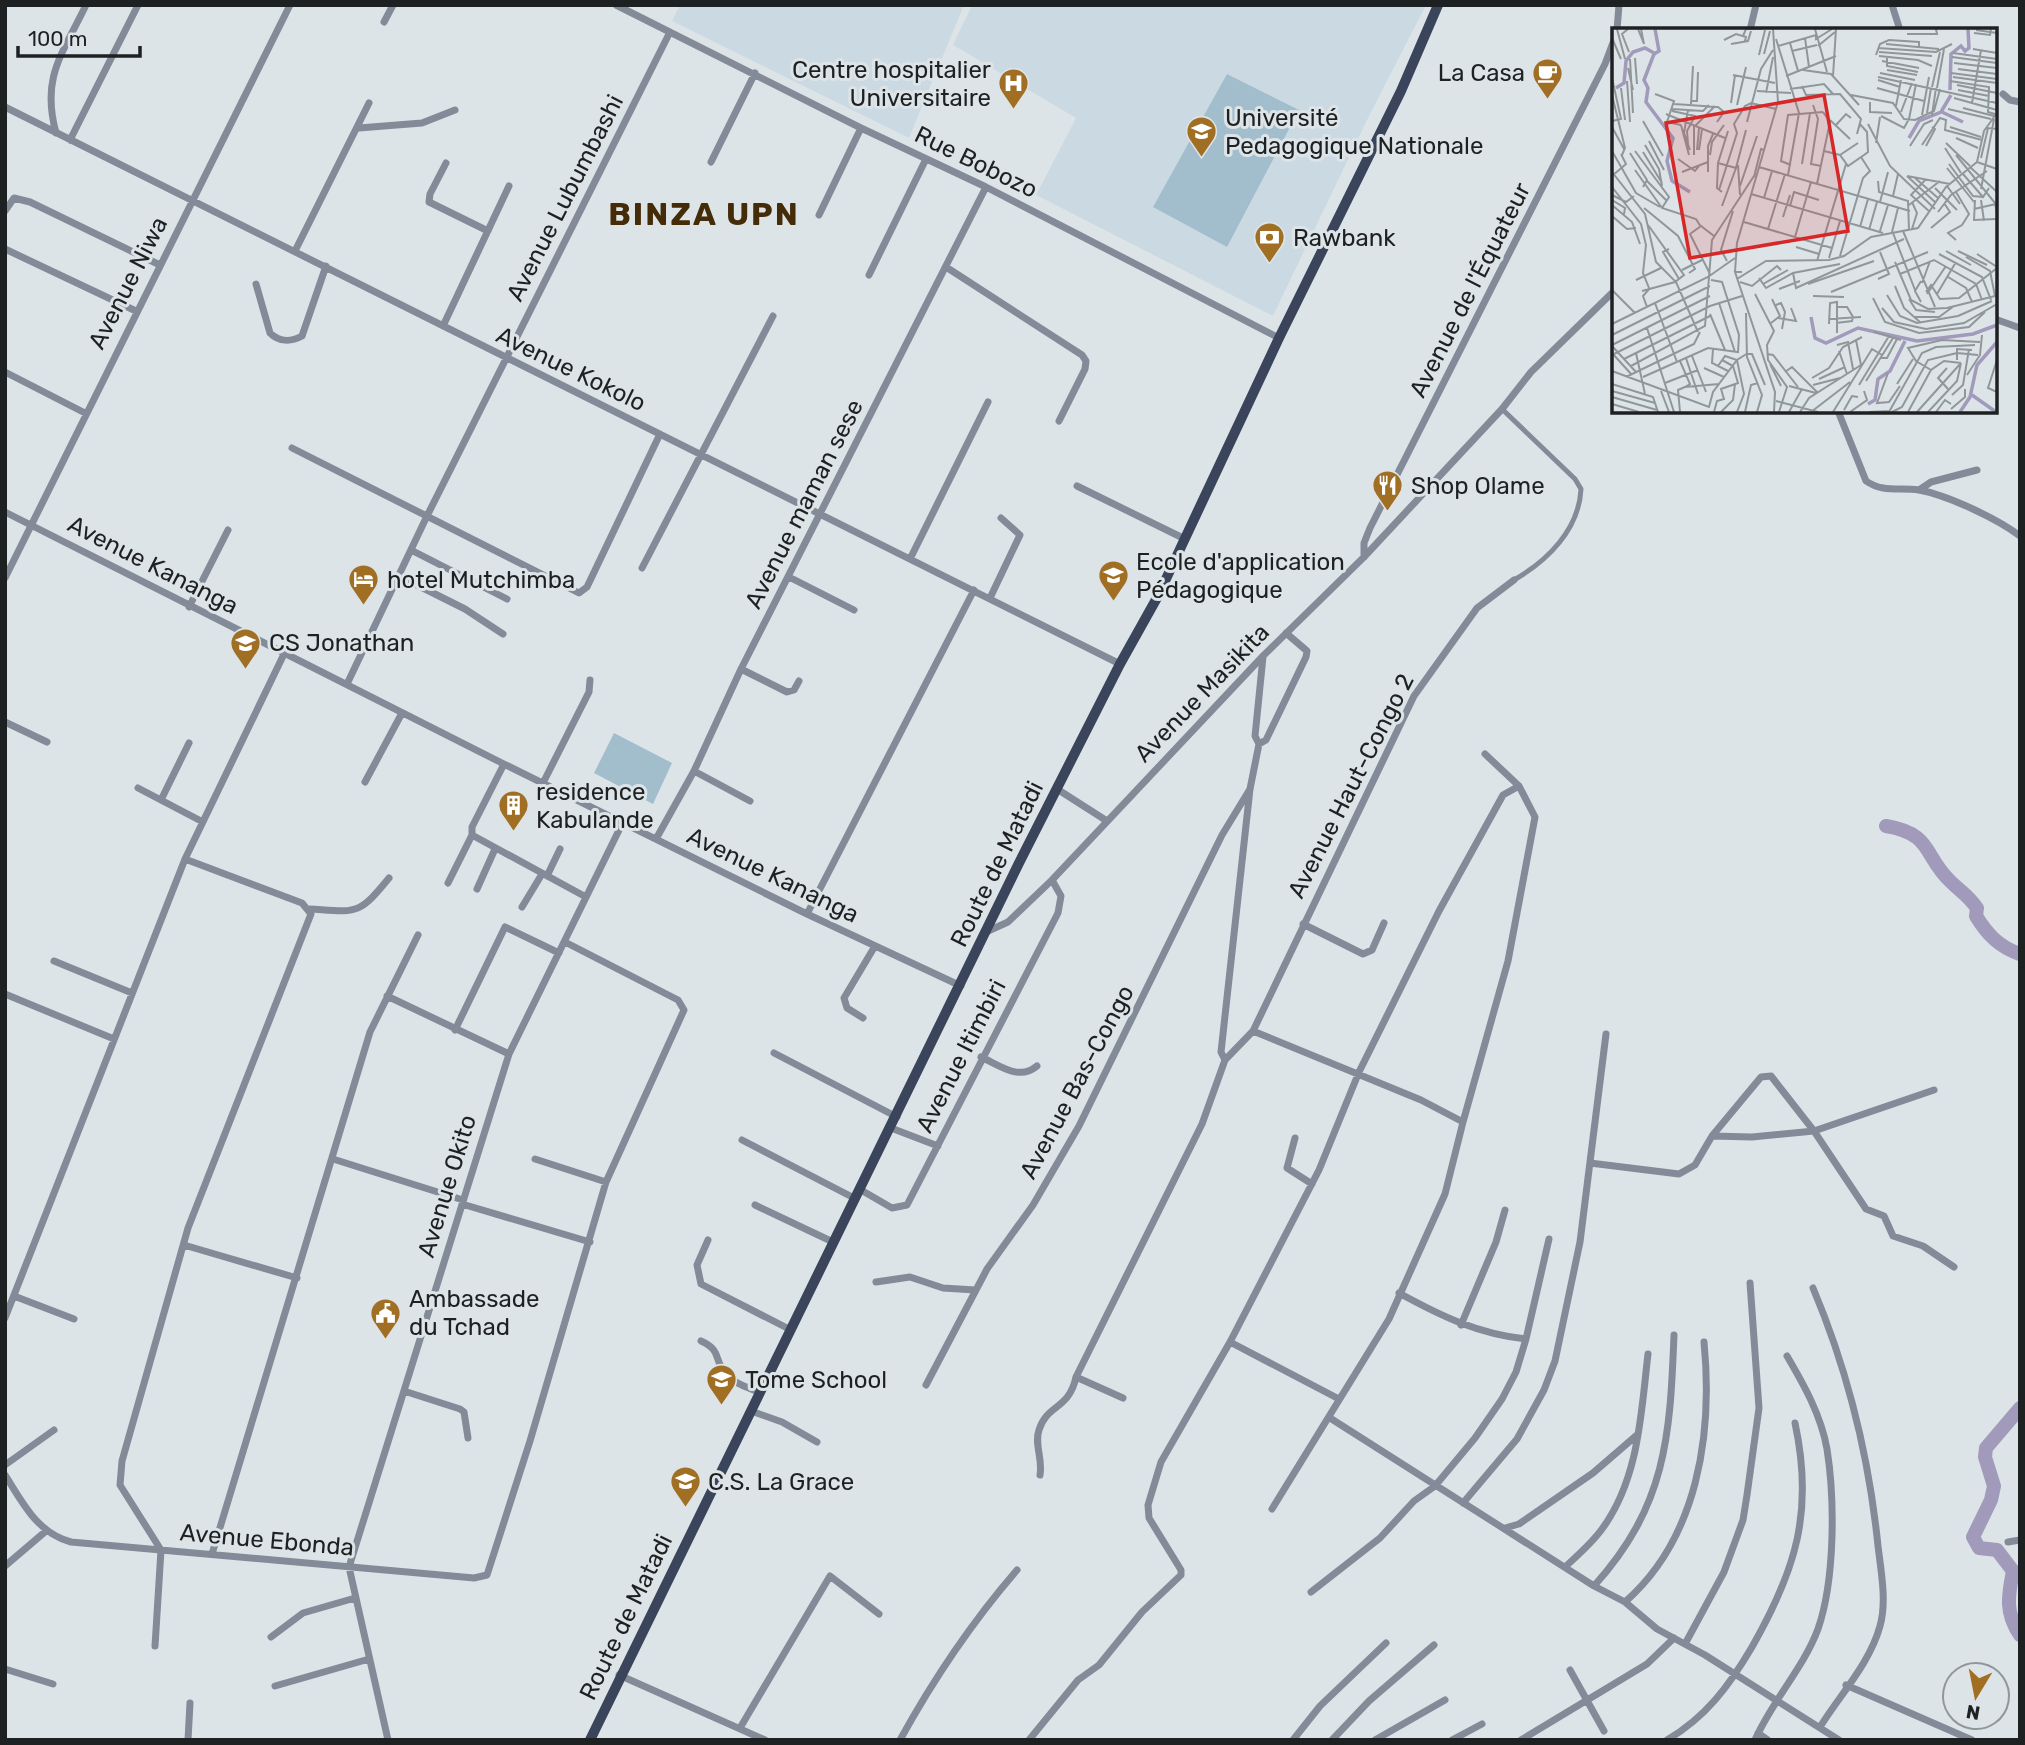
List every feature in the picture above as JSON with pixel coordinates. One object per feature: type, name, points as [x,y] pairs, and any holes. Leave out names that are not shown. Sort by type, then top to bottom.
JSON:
[{"type":"main road","name":"Route de Matadi","points":[[590,1740],[619,1675],[761,1393],[1057,789],[1120,663],[1158,596],[1279,338],[1401,90],[1438,5]]},
{"type":"street","points":[[56,133],[49,102],[50,86],[86,5]]},
{"type":"street","points":[[70,140],[138,5]]},
{"type":"street","points":[[384,22],[393,5]]},
{"type":"street","name":"Rue Bobozo","points":[[617,5],[986,187],[1279,338]]},
{"type":"street","points":[[1617,28],[1619,5]]},
{"type":"street","points":[[1751,28],[1756,5]]},
{"type":"street","points":[[1892,5],[1899,28]]},
{"type":"street","name":"Avenue Niwa","points":[[5,578],[135,311],[289,6]]},
{"type":"street","name":"Avenue Lubumbashi","points":[[347,684],[427,516],[670,32]]},
{"type":"street","name":"Avenue de l'Équateur","points":[[1364,557],[1364,543],[1370,528],[1519,237],[1612,45]]},
{"type":"street","points":[[710,162],[755,73]]},
{"type":"street","points":[[2003,94],[2006,98],[2020,102]]},
{"type":"street","points":[[295,251],[359,128],[369,103]]},
{"type":"street","name":"Avenue Kokolo","points":[[5,107],[190,202],[326,266],[505,359],[911,557],[1120,663]]},
{"type":"street","points":[[359,128],[422,123],[454,110]]},
{"type":"street","points":[[819,215],[862,128]]},
{"type":"street","points":[[869,275],[926,159]]},
{"type":"street","points":[[446,163],[430,194],[429,202],[488,231]]},
{"type":"street","points":[[443,326],[509,186]]},
{"type":"street","name":"Avenue maman sese","points":[[656,839],[694,771],[741,669],[986,187]]},
{"type":"street","points":[[5,211],[16,198],[30,202],[160,265]]},
{"type":"street","points":[[5,249],[135,311]]},
{"type":"street","points":[[256,284],[270,333],[274,337],[291,341],[302,336],[326,266]]},
{"type":"street","points":[[946,267],[1082,355],[1086,361],[1085,369],[1059,421]]},
{"type":"street","name":"Avenue Masikita","points":[[986,932],[1007,922],[1052,880],[1263,656],[1364,557],[1502,409],[1531,372],[1612,293]]},
{"type":"street","points":[[642,568],[773,316]]},
{"type":"street","points":[[1997,320],[2020,328]]},
{"type":"street","points":[[5,372],[85,413]]},
{"type":"street","points":[[911,557],[988,402]]},
{"type":"street","points":[[1502,409],[1575,479],[1581,489],[1572,520],[1553,552],[1541,565],[1514,580]]},
{"type":"street","points":[[1839,413],[1866,481],[1874,487],[1919,490],[1996,519],[2020,536]]},
{"type":"street","points":[[292,448],[575,592],[583,592],[660,434]]},
{"type":"street","points":[[1919,490],[1931,482],[1977,470]]},
{"type":"street","points":[[1077,486],[1183,538]]},
{"type":"street","name":"Avenue Kananga","points":[[5,512],[504,764],[807,914],[962,986]]},
{"type":"street","points":[[990,598],[1020,535],[1001,518]]},
{"type":"street","points":[[189,607],[228,530]]},
{"type":"street","points":[[411,550],[507,599]]},
{"type":"street","points":[[399,576],[465,610],[503,634]]},
{"type":"street","points":[[789,577],[854,610]]},
{"type":"street","name":"Avenue Haut-Congo 2","points":[[1040,1475],[1042,1464],[1037,1440],[1039,1430],[1054,1408],[1065,1403],[1202,1124],[1225,1060],[1253,1031],[1415,696],[1478,608],[1514,580]]},
{"type":"street","points":[[807,914],[974,590]]},
{"type":"street","points":[[1259,744],[1266,740],[1306,657],[1307,651],[1286,633]]},
{"type":"street","points":[[5,1318],[185,859],[201,821],[284,654]]},
{"type":"street","points":[[1225,1060],[1222,1052],[1250,789],[1259,744],[1255,736],[1263,656]]},
{"type":"street","points":[[741,669],[787,692],[794,690],[799,681]]},
{"type":"street","points":[[543,783],[589,692],[590,680]]},
{"type":"street","points":[[365,782],[402,713]]},
{"type":"street","points":[[5,722],[47,742]]},
{"type":"street","points":[[161,800],[189,743]]},
{"type":"street","points":[[1272,1509],[1382,1332],[1444,1194],[1508,961],[1535,817],[1519,786],[1485,754]]},
{"type":"street","points":[[448,883],[472,835],[472,827],[504,764]]},
{"type":"street","points":[[694,771],[750,801]]},
{"type":"street","points":[[1030,1740],[1078,1681],[1099,1665],[1142,1612],[1181,1575],[1177,1564],[1151,1525],[1148,1505],[1161,1462],[1230,1342],[1312,1184],[1357,1076],[1474,845],[1503,795],[1519,786]]},
{"type":"street","points":[[138,788],[201,821]]},
{"type":"street","points":[[1057,789],[1107,821]]},
{"type":"street","name":"Avenue Bas-Congo","points":[[926,1385],[975,1290],[1033,1205],[1079,1126],[1222,835],[1250,789]]},
{"type":"street","name":"Avenue Okito","points":[[388,1740],[349,1567],[509,1054],[623,822]]},
{"type":"street","points":[[472,835],[586,897]]},
{"type":"street","points":[[477,889],[495,849]]},
{"type":"street","points":[[522,907],[560,849]]},
{"type":"street","points":[[185,859],[310,909],[346,911],[362,908],[389,878]]},
{"type":"street","name":"Avenue Itimbiri","points":[[859,1194],[892,1208],[906,1205],[1058,913],[1061,896],[1052,880]]},
{"type":"street","points":[[155,1646],[161,1550],[125,1497],[119,1478],[184,1245],[217,1149],[311,919],[310,909]]},
{"type":"street","points":[[1303,924],[1363,954],[1372,950],[1384,923]]},
{"type":"street","points":[[455,1030],[505,927],[559,953]]},
{"type":"street","points":[[212,1554],[370,1032],[418,935]]},
{"type":"street","points":[[333,1158],[590,1242],[606,1182],[682,1016],[683,1004],[565,942]]},
{"type":"street","points":[[863,1018],[846,1008],[844,998],[875,946]]},
{"type":"street","points":[[54,961],[132,993]]},
{"type":"street","points":[[5,994],[114,1039]]},
{"type":"street","points":[[387,996],[509,1054]]},
{"type":"street","points":[[1253,1031],[1357,1076],[1421,1100],[1463,1122]]},
{"type":"street","points":[[1463,1503],[1517,1438],[1544,1390],[1570,1294],[1606,1034]]},
{"type":"street","points":[[774,1053],[897,1117]]},
{"type":"street","points":[[981,1057],[1019,1074],[1028,1073],[1037,1066]]},
{"type":"street","points":[[1590,1163],[1679,1174],[1695,1165],[1712,1136],[1761,1077],[1768,1075],[1814,1131],[1866,1209],[1887,1220],[1893,1236],[1923,1246],[1954,1267]]},
{"type":"street","points":[[1712,1136],[1752,1137],[1814,1131],[1934,1090]]},
{"type":"street","points":[[891,1128],[937,1146]]},
{"type":"street","points":[[1296,1138],[1287,1168],[1312,1184]]},
{"type":"street","points":[[741,1140],[859,1194]]},
{"type":"street","points":[[535,1159],[606,1182]]},
{"type":"street","points":[[755,1205],[833,1242]]},
{"type":"street","points":[[1461,1325],[1496,1242],[1504,1210]]},
{"type":"street","points":[[1311,1592],[1380,1538],[1414,1501],[1435,1486],[1475,1438],[1502,1399],[1516,1372],[1526,1339],[1549,1239]]},
{"type":"street","points":[[708,1240],[696,1265],[701,1284],[791,1330]]},
{"type":"street","name":"Avenue Ebonda","points":[[46,1531],[71,1542],[474,1578],[487,1575],[590,1242]]},
{"type":"street","points":[[184,1245],[297,1278]]},
{"type":"street","points":[[876,1282],[910,1277],[943,1288],[975,1290]]},
{"type":"street","points":[[1685,1644],[1724,1572],[1743,1520],[1759,1408],[1750,1283]]},
{"type":"street","points":[[1814,1288],[1830,1327],[1863,1445],[1881,1571],[1881,1623],[1873,1647],[1820,1727]]},
{"type":"street","points":[[1399,1293],[1461,1325],[1493,1336],[1526,1339]]},
{"type":"street","points":[[14,1296],[74,1319]]},
{"type":"street","points":[[1594,1586],[1641,1524],[1655,1490],[1672,1409],[1674,1335]]},
{"type":"street","points":[[701,1341],[711,1346],[719,1355],[727,1376],[761,1393]]},
{"type":"street","points":[[1230,1342],[1339,1399]]},
{"type":"street","points":[[1625,1602],[1643,1586],[1669,1550],[1689,1504],[1704,1441],[1707,1408],[1704,1342]]},
{"type":"street","points":[[1565,1567],[1601,1531],[1624,1490],[1637,1435],[1648,1354]]},
{"type":"street","points":[[1768,1740],[1756,1736],[1818,1627],[1829,1579],[1826,1448],[1808,1393],[1787,1356]]},
{"type":"street","points":[[1076,1377],[1123,1398]]},
{"type":"street","points":[[404,1391],[460,1409],[464,1412],[468,1438]]},
{"type":"street","points":[[751,1411],[782,1422],[817,1442]]},
{"type":"street","points":[[1330,1418],[1594,1586],[1625,1602],[1642,1619],[1839,1740]]},
{"type":"street","points":[[1667,1740],[1702,1716],[1735,1674],[1779,1598],[1799,1538],[1804,1483],[1794,1423]]},
{"type":"street","points":[[5,1465],[54,1430]]},
{"type":"street","points":[[1505,1528],[1519,1524],[1593,1473],[1637,1435]]},
{"type":"street","points":[[5,1475],[33,1517],[46,1531],[5,1566]]},
{"type":"street","points":[[2008,1542],[2020,1540]]},
{"type":"street","points":[[901,1740],[925,1694],[1017,1570]]},
{"type":"street","points":[[740,1728],[830,1576],[879,1615]]},
{"type":"street","points":[[271,1637],[303,1612],[355,1598]]},
{"type":"street","points":[[1521,1740],[1647,1664],[1674,1638]]},
{"type":"street","points":[[1293,1740],[1320,1706],[1387,1643]]},
{"type":"street","points":[[1332,1740],[1369,1702],[1434,1645]]},
{"type":"street","points":[[275,1686],[369,1659]]},
{"type":"street","points":[[5,1669],[54,1684]]},
{"type":"street","points":[[1570,1670],[1604,1731]]},
{"type":"street","points":[[619,1675],[765,1740]]},
{"type":"street","points":[[1846,1685],[1972,1740]]},
{"type":"street","points":[[1374,1740],[1444,1700]]},
{"type":"street","points":[[188,1740],[190,1703]]},
{"type":"street","points":[[1452,1740],[1482,1724]]},
{"type":"shaded area","points":[[680,5],[964,5],[909,138],[672,21]]},
{"type":"shaded area","name":"Université Pedagogique Nationale","points":[[972,5],[1426,5],[1366,122],[1273,316],[1036,195],[1076,118],[953,45]]},
{"type":"shaded area","points":[[1227,74],[1299,110],[1227,247],[1153,207]]},
{"type":"shaded area","points":[[614,733],[672,763],[653,804],[594,773]]},
{"type":"waterway","points":[[1886,826],[1912,834],[1920,840],[1941,872],[1977,908],[1976,916],[1989,934],[2006,948],[2020,954]]},
{"type":"waterway","points":[[2020,1408],[1986,1448],[1985,1457],[1994,1486],[1991,1500],[1973,1537],[1979,1548],[1997,1550],[2013,1571],[2009,1604],[2012,1619],[2020,1635]]},
{"type":"place","name":"La Casa","points":[[1548,100]]},
{"type":"place","name":"Centre hospitalier Universitaire","points":[[1014,111]]},
{"type":"place","name":"Université Pedagogique Nationale","points":[[1202,159]]},
{"type":"place","name":"Rawbank","points":[[1270,265]]},
{"type":"place","name":"Shop Olame","points":[[1388,513]]},
{"type":"place","name":"Ecole d'application Pédagogique","points":[[1113,603]]},
{"type":"place","name":"hotel Mutchimba","points":[[364,607]]},
{"type":"place","name":"CS Jonathan","points":[[246,670]]},
{"type":"place","name":"residence Kabulande","points":[[513,833]]},
{"type":"place","name":"Ambassade du Tchad","points":[[386,1340]]},
{"type":"place","name":"Tome School","points":[[722,1407]]},
{"type":"place","name":"C.S. La Grace","points":[[685,1509]]},
{"type":"district","name":"BINZA UPN","points":[[704,214]]}]
